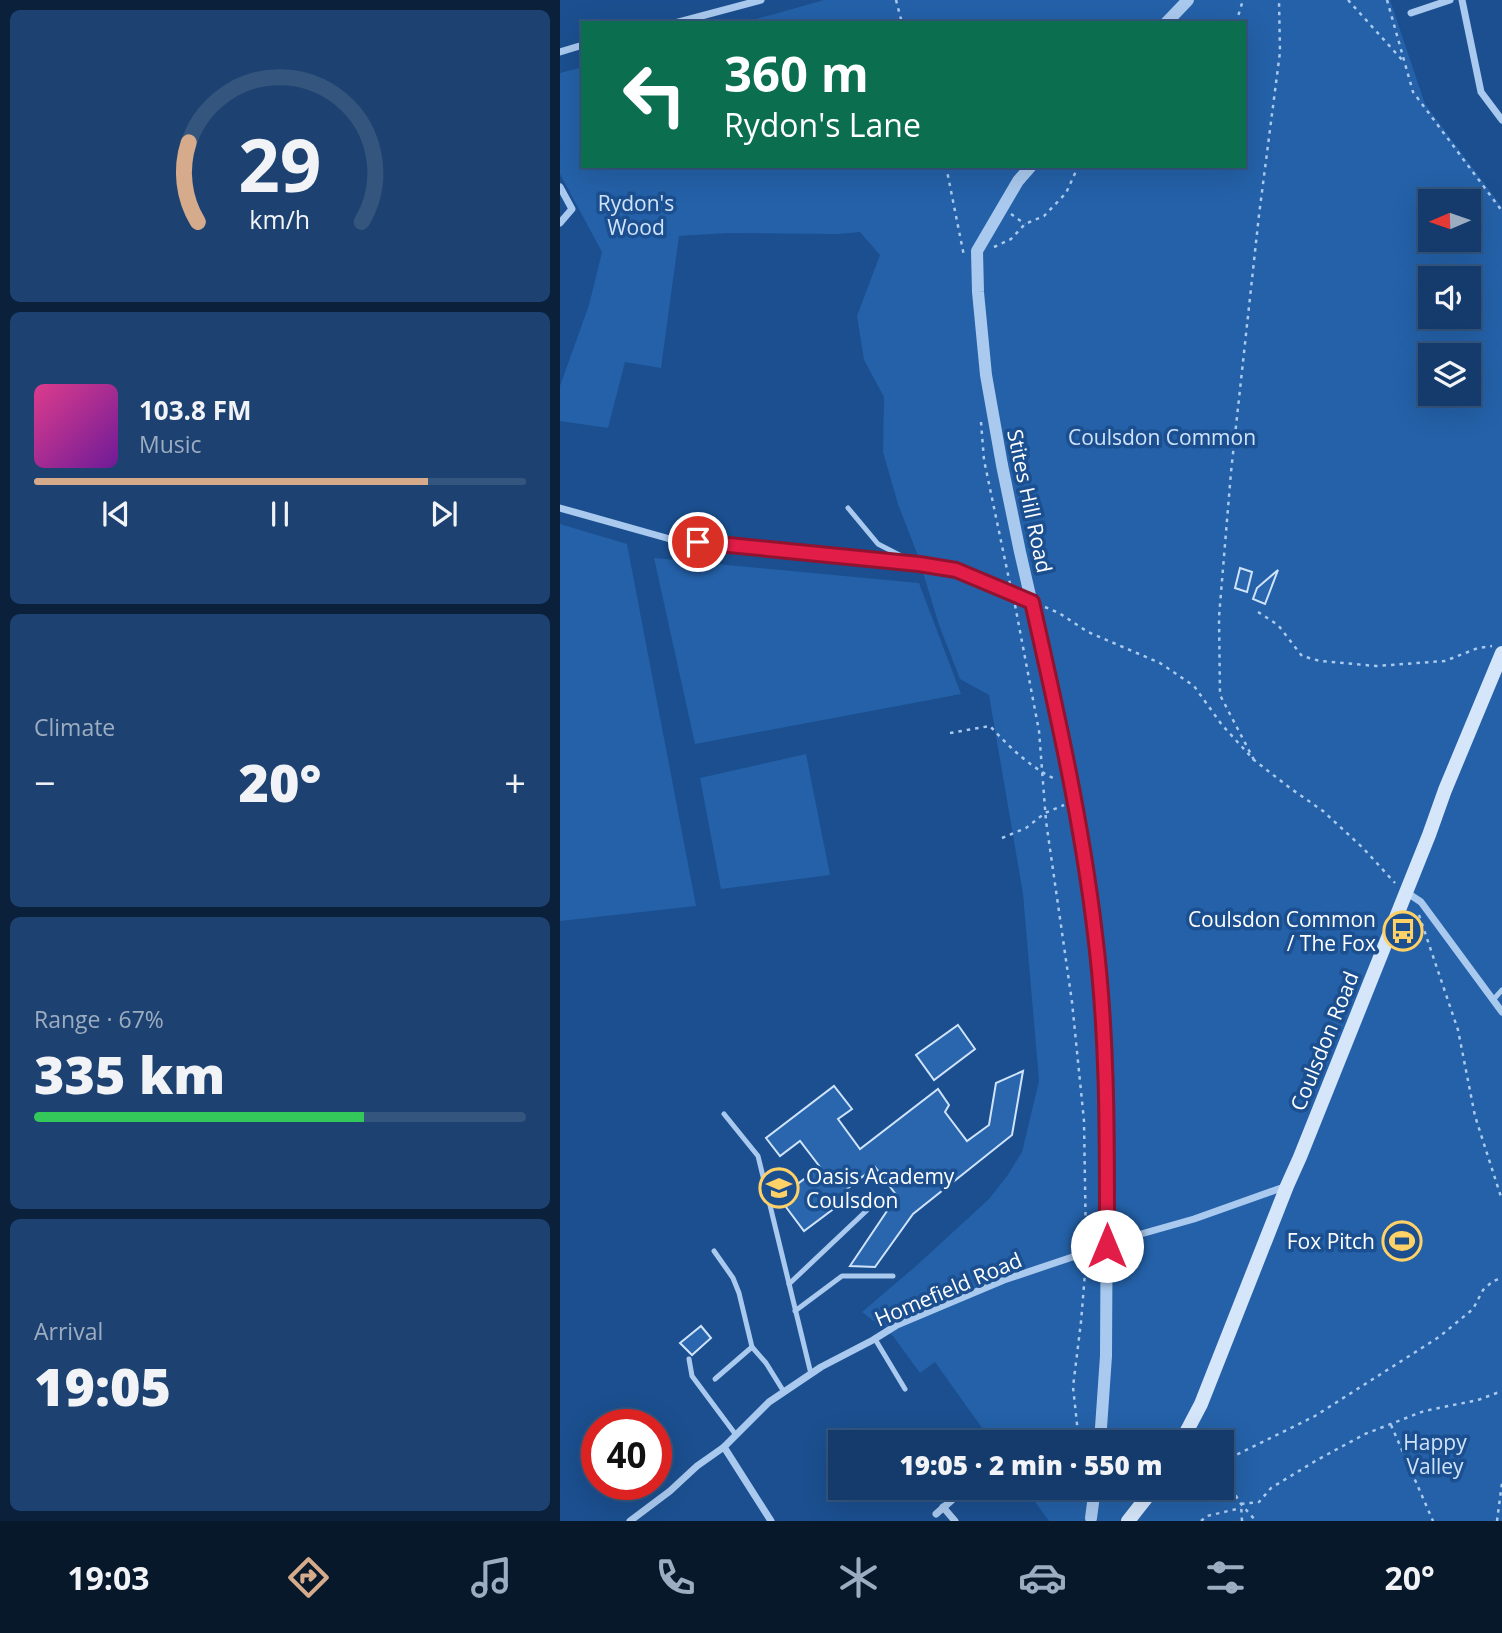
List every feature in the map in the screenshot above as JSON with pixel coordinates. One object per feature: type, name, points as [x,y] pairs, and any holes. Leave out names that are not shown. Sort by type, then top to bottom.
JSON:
[{"type":"main road","name":"Coulsdon Road","points":[[1187,1430],[1409,893],[1499,649]]},
{"type":"main road","points":[[1128,1521],[1145,1500]]},
{"type":"street","points":[[682,21],[761,0]]},
{"type":"street","points":[[1168,21],[1188,0]]},
{"type":"street","points":[[1411,13],[1450,0]]},
{"type":"street","points":[[1462,0],[1481,92],[1502,120]]},
{"type":"street","points":[[560,52],[581,46]]},
{"type":"street","name":"Stites Hill Road","points":[[1029,168],[1018,181],[977,251],[978,292],[986,374],[999,452],[1074,803],[1100,978],[1107,1246],[1106,1356],[1101,1430]]},
{"type":"street","points":[[560,187],[572,209],[560,223]]},
{"type":"street","points":[[560,508],[670,539],[915,563],[956,570],[1032,602]]},
{"type":"street","points":[[1409,893],[1421,902],[1502,1012]]},
{"type":"street","name":"Homefield Road","points":[[630,1521],[724,1447],[769,1402],[811,1374],[897,1325],[1004,1280],[1287,1186]]},
{"type":"street","points":[[724,1447],[771,1521]]},
{"type":"street","points":[[936,1514],[952,1500]]},
{"type":"street","points":[[1091,1520],[1094,1500]]},
{"type":"street","points":[[943,1507],[955,1521]]},
{"type":"lane","points":[[848,508],[878,544],[915,563]]},
{"type":"lane","points":[[1493,1000],[1502,990]]},
{"type":"lane","points":[[724,1114],[758,1156],[811,1374]]},
{"type":"lane","points":[[789,1283],[882,1196]]},
{"type":"lane","points":[[714,1251],[733,1278],[739,1293],[752,1347],[766,1363],[784,1392]]},
{"type":"lane","points":[[796,1311],[842,1276],[893,1276]]},
{"type":"lane","points":[[875,1339],[905,1389]]},
{"type":"lane","points":[[715,1379],[752,1347]]},
{"type":"lane","points":[[689,1359],[692,1376],[736,1435]]},
{"type":"path","points":[[896,0],[901,21]]},
{"type":"path","points":[[1237,21],[1243,0]]},
{"type":"path","points":[[1254,760],[1220,695],[1219,617],[1231,472],[1280,52],[1279,0]]},
{"type":"path","points":[[1348,0],[1406,65]]},
{"type":"path","points":[[1387,0],[1413,92],[1502,211]]},
{"type":"path","points":[[987,251],[1011,239],[1025,224],[1044,216],[1066,192],[1078,168]]},
{"type":"path","points":[[1003,208],[1025,224]]},
{"type":"path","points":[[1013,594],[1040,731],[1045,813],[1072,1002],[1084,1121],[1086,1253],[1073,1387],[1078,1430]]},
{"type":"path","points":[[1032,602],[1059,613],[1088,632],[1160,663],[1194,686],[1222,725],[1254,760],[1323,811],[1363,848],[1397,885],[1409,893],[1458,1030],[1475,1116],[1502,1200]]},
{"type":"path","points":[[1258,612],[1278,625],[1302,656],[1320,662],[1376,666],[1446,661],[1478,648],[1499,649]]},
{"type":"path","points":[[950,733],[990,726],[1024,760],[1054,780],[1070,783]]},
{"type":"path","points":[[1002,838],[1026,828],[1045,813],[1074,803]]},
{"type":"path","points":[[1234,1456],[1315,1416],[1429,1344],[1473,1309],[1483,1290],[1493,1281],[1502,1278]]},
{"type":"path","points":[[1201,1521],[1207,1516],[1259,1502],[1271,1488],[1365,1434],[1424,1411],[1478,1400],[1502,1391]]},
{"type":"path","points":[[1390,1424],[1433,1521]]},
{"type":"path","points":[[1497,1521],[1502,1483]]},
{"type":"path","points":[[1234,1494],[1256,1521]]},
{"type":"path","points":[[1241,1506],[1242,1521]]},
{"type":"green space","name":"Coulsdon Common","points":[[824,0],[1390,0],[1425,104],[1502,207],[1502,1521],[1049,1521],[1034,1500],[1234,1500],[1234,1430],[983,1430],[935,1362],[920,1373],[893,1336],[862,1312],[989,1199],[1007,1176],[1022,1152],[1039,1081],[1023,894],[989,695],[960,679],[939,625],[883,452],[884,397],[864,360],[857,316],[880,255],[860,232],[679,236],[661,368],[625,362],[608,428],[560,421],[560,386],[589,305],[602,252],[560,174],[560,73],[581,68],[581,168],[1246,168],[1246,21],[749,21]]},
{"type":"green space","points":[[560,524],[627,544],[696,906],[560,921]]},
{"type":"green space","points":[[654,558],[919,583],[961,694],[695,744]]},
{"type":"green space","points":[[806,754],[830,875],[721,889],[700,778]]},
{"type":"building","points":[[1240,568],[1252,572],[1247,592],[1235,588]]},
{"type":"building","points":[[1278,570],[1265,604],[1253,599],[1257,588]]},
{"type":"building","points":[[958,1025],[975,1049],[934,1080],[916,1055]]},
{"type":"building","points":[[1023,1071],[1012,1135],[913,1214],[875,1267],[850,1266],[897,1196],[875,1167],[847,1189],[852,1195],[804,1231],[783,1203],[795,1194],[791,1189],[820,1167],[800,1141],[780,1156],[766,1138],[834,1086],[852,1109],[838,1119],[860,1149],[938,1089],[949,1105],[945,1112],[967,1141],[989,1125],[996,1083]]},
{"type":"building","points":[[701,1326],[711,1338],[692,1355],[680,1343]]},
{"type":"place","name":"Coulsdon Common / The Fox","points":[[1403,931]]},
{"type":"place","name":"Oasis Academy Coulsdon","points":[[779,1188]]},
{"type":"place","name":"Fox Pitch","points":[[1402,1241]]},
{"type":"route","points":[[698,542],[889,560],[956,570],[1032,602],[1070,783],[1095,934],[1105,1102],[1107,1246]]},
{"type":"park label","name":"Rydon's Wood","points":[[636,215]]},
{"type":"park label","name":"Happy Valley","points":[[1435,1454]]}]
